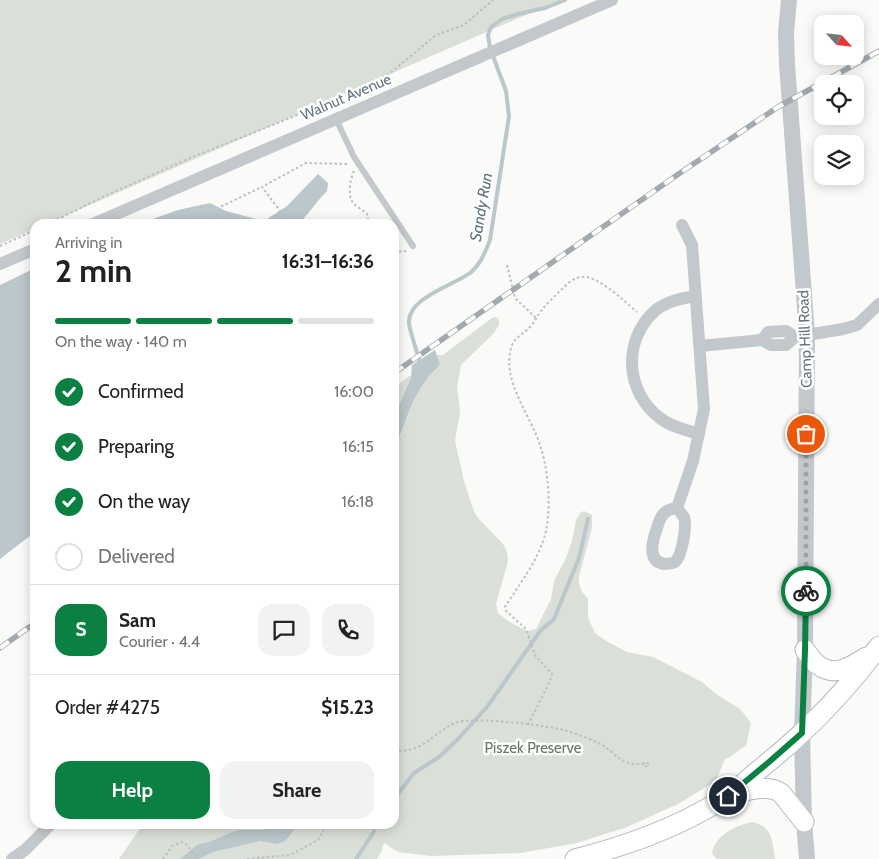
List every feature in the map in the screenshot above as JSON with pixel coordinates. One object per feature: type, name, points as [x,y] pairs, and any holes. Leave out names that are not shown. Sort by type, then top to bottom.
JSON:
[{"type":"main road","points":[[805,650],[818,666],[833,671],[848,668],[877,648]]},
{"type":"main road","points":[[576,859],[632,842],[684,820],[728,796],[802,733],[837,699],[877,648]]},
{"type":"main road","points":[[728,796],[756,788],[776,790],[804,822]]},
{"type":"street","name":"Walnut Avenue","points":[[105,219],[500,50],[612,0]]},
{"type":"street","name":"Camp Hill Road","points":[[789,0],[786,32],[787,64],[801,336],[805,650],[802,733],[804,822],[807,859]]},
{"type":"street","points":[[677,508],[693,461],[704,408],[692,246],[682,225]]},
{"type":"street","points":[[0,264],[30,251]]},
{"type":"street","points":[[696,296],[670,302],[657,309],[646,321],[635,341],[631,367],[635,385],[641,398],[651,411],[671,425],[699,434]]},
{"type":"street","points":[[700,346],[762,340],[771,345],[786,345],[801,336],[843,329],[857,324],[879,304]]},
{"type":"street","points":[[12,859],[25,850],[46,829]]},
{"type":"lane","points":[[336,119],[357,162],[395,219]]},
{"type":"lane","points":[[399,225],[413,246]]},
{"type":"path","points":[[58,219],[190,158],[304,112],[389,74],[436,35],[464,25],[494,0]]},
{"type":"path","points":[[213,219],[222,206],[306,163],[344,164],[357,162]]},
{"type":"path","points":[[357,162],[351,176],[350,197],[353,203],[367,214],[368,219]]},
{"type":"path","points":[[262,187],[286,219]]},
{"type":"path","points":[[0,246],[30,232]]},
{"type":"path","points":[[399,252],[405,252],[413,246]]},
{"type":"path","points":[[507,265],[515,298],[536,318]]},
{"type":"path","points":[[528,725],[552,677],[551,671],[538,660],[526,629],[506,611],[505,607],[541,549],[548,518],[548,501],[543,457],[536,434],[513,382],[510,362],[511,350],[516,338],[532,325],[565,286],[572,280],[583,276],[594,279],[612,291],[646,321]]},
{"type":"path","points":[[399,751],[420,746],[444,728],[467,720],[548,727],[577,734],[601,744],[622,761],[629,764],[642,764]]},
{"type":"path","points":[[247,859],[290,855],[318,840],[324,829]]},
{"type":"path","points":[[163,859],[172,846],[182,842],[186,844],[198,859]]},
{"type":"green space","points":[[0,0],[560,0],[57,219],[30,219],[30,231],[0,244]]},
{"type":"green space","name":"Piszek Preserve","points":[[496,317],[499,320],[499,325],[494,333],[461,365],[457,388],[460,412],[455,441],[464,481],[473,509],[477,517],[503,544],[507,552],[508,561],[496,604],[498,613],[508,621],[527,631],[536,629],[551,599],[554,581],[566,558],[576,520],[580,513],[584,511],[592,515],[592,528],[579,576],[579,584],[582,592],[588,599],[588,618],[595,633],[627,652],[653,657],[702,682],[716,694],[740,709],[751,723],[746,746],[725,759],[716,781],[678,804],[627,827],[577,843],[520,853],[431,856],[398,852],[384,843],[377,859],[119,859],[140,829],[399,829],[399,439],[416,395],[430,375],[440,365],[436,355],[443,355],[492,318]]},
{"type":"green space","points":[[411,376],[399,405],[399,384]]},
{"type":"green space","points":[[752,822],[759,824],[768,831],[772,840],[775,859],[717,859],[712,854],[717,842],[727,832]]},
{"type":"shaded area","points":[[318,174],[328,183],[327,191],[303,219],[267,219],[287,206]]},
{"type":"shaded area","points":[[210,203],[226,211],[256,219],[153,219],[178,210]]},
{"type":"shaded area","points":[[30,270],[30,536],[0,559],[0,285]]},
{"type":"shaded area","points":[[435,350],[440,365],[423,384],[412,405],[399,438],[399,405],[411,377],[412,365]]},
{"type":"shaded area","points":[[294,829],[288,838],[277,844],[260,841],[213,852],[199,859],[180,859],[197,845],[230,833],[239,830]]},
{"type":"waterway","name":"Sandy Run","points":[[420,364],[409,323],[410,314],[423,299],[470,273],[482,258],[490,240],[509,116],[506,91],[490,48],[488,35],[491,27],[502,19],[545,8],[565,0]]},
{"type":"waterway","points":[[399,792],[414,773],[439,757],[487,707],[541,630],[554,619],[579,558],[588,519]]},
{"type":"waterway","points":[[356,859],[375,829]]},
{"type":"railway","points":[[399,370],[680,173],[778,107],[879,51]]},
{"type":"railway","points":[[0,648],[30,627]]},
{"type":"way so far","points":[[806,434],[806,591]]},
{"type":"route","points":[[728,796],[802,733],[806,591]]}]
